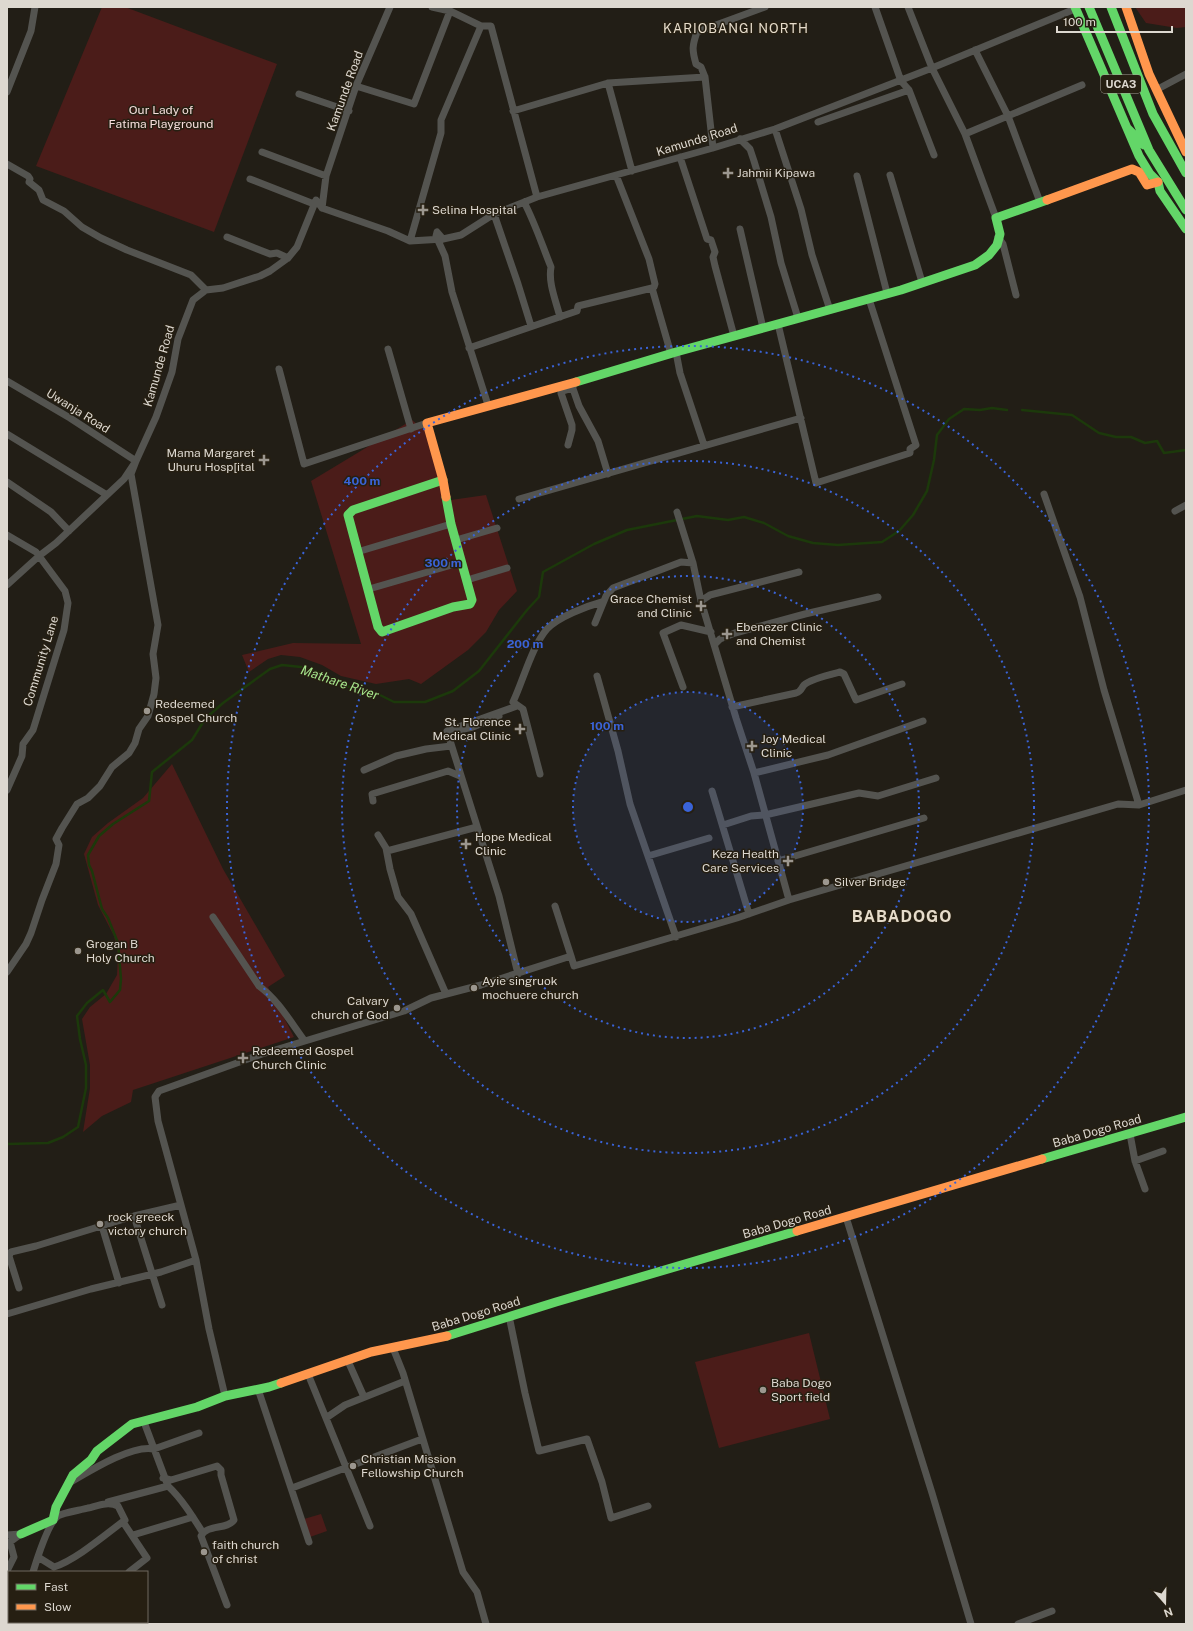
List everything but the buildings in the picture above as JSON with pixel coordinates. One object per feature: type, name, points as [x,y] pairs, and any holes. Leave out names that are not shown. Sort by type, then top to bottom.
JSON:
[{"type":"street","points":[[7,92],[31,31],[36,7]]},
{"type":"street","name":"Kamunde Road","points":[[322,208],[326,176],[349,111],[356,86],[390,7]]},
{"type":"street","points":[[432,7],[450,11],[481,26],[491,26],[537,197]]},
{"type":"street","points":[[714,148],[705,77],[701,67],[696,64],[692,49],[697,32],[765,7]]},
{"type":"street","points":[[875,7],[900,81],[909,90],[934,155]]},
{"type":"street","points":[[279,369],[304,464],[427,423],[488,405],[572,386],[674,353],[869,299],[975,265],[989,255],[997,245],[1000,234],[996,218],[964,134],[932,68],[908,7]]},
{"type":"street","name":"UCA3","points":[[1089,7],[1149,150],[1186,210]]},
{"type":"street","name":"UCA3","points":[[1111,7],[1154,114],[1186,173]]},
{"type":"street","name":"UCA3","points":[[1126,7],[1156,90],[1186,152]]},
{"type":"street","name":"Kamunde Road","points":[[314,204],[316,200],[322,208],[388,231],[410,241],[443,239],[461,236],[494,214],[537,197],[632,172],[775,129],[932,68],[1075,8]]},
{"type":"street","name":"UCA3","points":[[1075,8],[1139,156],[1150,174],[1158,182],[1160,191],[1186,229]]},
{"type":"street","points":[[356,86],[414,104],[450,11]]},
{"type":"street","points":[[410,241],[441,133],[441,120],[481,26]]},
{"type":"street","points":[[975,50],[1008,116],[1040,202]]},
{"type":"street","points":[[1156,90],[1186,74]]},
{"type":"street","points":[[514,111],[608,83],[705,77]]},
{"type":"street","points":[[608,83],[632,172]]},
{"type":"street","points":[[964,134],[1082,85]]},
{"type":"street","points":[[818,122],[909,90]]},
{"type":"street","points":[[299,94],[349,111]]},
{"type":"street","points":[[1127,128],[1149,150]]},
{"type":"street","points":[[775,129],[801,209],[812,255],[830,310]]},
{"type":"street","points":[[740,139],[750,149],[754,161],[771,217],[781,263],[798,318]]},
{"type":"street","points":[[262,152],[326,176]]},
{"type":"street","points":[[680,157],[707,239],[711,240],[715,252],[713,257],[715,266],[734,336]]},
{"type":"street","points":[[7,164],[28,176],[30,179],[29,182],[39,190],[43,200],[64,211],[82,227],[127,250],[190,275],[206,290],[223,288],[260,276],[270,271],[288,258],[297,247],[314,204],[250,179]]},
{"type":"street","points":[[996,218],[1132,169],[1138,172],[1147,185],[1158,182]]},
{"type":"street","points":[[469,348],[560,316],[576,312],[578,306],[654,287],[655,284],[649,259],[616,175]]},
{"type":"street","points":[[890,175],[922,282]]},
{"type":"street","points":[[857,176],[887,293]]},
{"type":"street","points":[[524,202],[535,223],[539,240],[551,267],[552,289],[560,316]]},
{"type":"street","points":[[494,214],[531,326]]},
{"type":"street","points":[[740,229],[763,328]]},
{"type":"street","points":[[443,239],[437,232],[436,236],[445,256],[452,292],[488,405]]},
{"type":"street","points":[[997,245],[998,236],[1003,244],[1016,295]]},
{"type":"street","points":[[227,237],[270,254],[277,253],[288,258]]},
{"type":"street","points":[[652,288],[704,445]]},
{"type":"street","name":"Kamunde Road","points":[[7,585],[69,531],[124,479],[136,461],[156,417],[168,383],[178,339],[188,309],[193,300],[206,290]]},
{"type":"street","points":[[778,324],[816,483],[910,453],[910,449],[916,445],[869,299]]},
{"type":"street","points":[[388,349],[411,429]]},
{"type":"street","name":"Uwanja Road","points":[[7,381],[70,418],[136,461]]},
{"type":"street","points":[[568,445],[572,425],[562,391],[572,386]]},
{"type":"street","points":[[572,386],[579,406],[598,441],[608,474]]},
{"type":"street","points":[[519,499],[801,418]]},
{"type":"street","points":[[427,423],[443,480],[451,524],[472,600],[470,604],[453,607],[382,632],[378,627],[348,515],[351,512],[443,480]]},
{"type":"street","points":[[7,434],[107,495]]},
{"type":"street","points":[[7,972],[26,944],[31,933],[40,904],[56,864],[59,846],[56,839],[77,804],[88,798],[100,786],[112,766],[129,753],[135,743],[139,729],[148,716],[152,702],[156,678],[153,654],[158,625],[131,474],[136,461]]},
{"type":"street","points":[[7,482],[51,512],[69,531]]},
{"type":"street","points":[[1044,494],[1080,597],[1104,690],[1139,805]]},
{"type":"street","points":[[1175,511],[1186,505]]},
{"type":"street","points":[[677,513],[693,563],[701,601],[715,644],[732,707],[754,773],[789,900]]},
{"type":"street","points":[[357,552],[451,524]]},
{"type":"street","points":[[456,540],[496,528]]},
{"type":"street","name":"Community Lane","points":[[7,535],[39,556],[65,591],[68,603],[62,636],[42,694],[32,730],[23,744],[22,756],[7,790]]},
{"type":"street","points":[[369,589],[462,562]]},
{"type":"street","points":[[595,623],[606,596],[613,588],[681,562],[693,563]]},
{"type":"street","points":[[467,580],[507,568]]},
{"type":"street","points":[[701,601],[710,595],[799,572]]},
{"type":"street","points":[[715,644],[720,639],[735,633],[804,614],[878,597]]},
{"type":"street","points":[[459,730],[482,724],[515,704],[541,638],[548,628],[586,606],[602,602]]},
{"type":"street","points":[[683,687],[664,633],[681,625],[711,632]]},
{"type":"street","points":[[732,707],[796,693],[801,691],[804,685],[811,681],[840,672],[844,674],[856,700],[902,684]]},
{"type":"street","points":[[597,676],[618,751],[630,804],[676,937]]},
{"type":"street","points":[[515,704],[447,731],[499,896],[518,974]]},
{"type":"street","points":[[515,704],[523,710],[540,774]]},
{"type":"street","points":[[754,773],[828,755],[923,721]]},
{"type":"street","points":[[364,770],[396,756],[426,749],[451,746]]},
{"type":"street","points":[[373,801],[372,794],[448,771],[460,776]]},
{"type":"street","points":[[723,825],[751,816],[765,815],[858,793],[878,796],[936,778]]},
{"type":"street","points":[[555,906],[574,966],[676,937],[789,900],[1118,804],[1139,805],[1186,790]]},
{"type":"street","points":[[712,791],[749,914]]},
{"type":"street","points":[[778,861],[924,818]]},
{"type":"street","points":[[387,851],[477,827]]},
{"type":"street","points":[[378,835],[387,851],[390,869],[398,897],[411,914],[446,994]]},
{"type":"street","points":[[648,856],[709,838]]},
{"type":"street","points":[[213,917],[259,986],[276,1002],[304,1040]]},
{"type":"street","points":[[225,1396],[196,1260],[158,1121],[155,1097],[159,1091],[304,1040],[404,1011],[432,998],[518,974],[571,956]]},
{"type":"street","name":"Baba Dogo Road","points":[[53,1520],[56,1507],[63,1496],[64,1489],[73,1475],[91,1460],[97,1451],[132,1424],[197,1407],[225,1396],[269,1387],[371,1352],[443,1337],[509,1316],[1186,1117]]},
{"type":"street","points":[[1130,1134],[1136,1161],[1145,1189]]},
{"type":"street","points":[[1136,1161],[1163,1151]]},
{"type":"street","points":[[19,1288],[10,1260],[10,1253],[134,1216],[181,1205]]},
{"type":"street","points":[[134,1216],[162,1305]]},
{"type":"street","points":[[846,1217],[971,1624]]},
{"type":"street","points":[[102,1226],[119,1283]]},
{"type":"street","points":[[7,1314],[91,1289],[153,1274],[196,1260]]},
{"type":"street","points":[[509,1316],[525,1393],[540,1451],[587,1439],[602,1482],[611,1518],[648,1506]]},
{"type":"street","points":[[393,1348],[405,1381],[463,1572],[477,1592],[486,1624]]},
{"type":"street","points":[[348,1361],[364,1397]]},
{"type":"street","points":[[308,1374],[348,1468],[370,1526]]},
{"type":"street","points":[[326,1418],[345,1405],[405,1381]]},
{"type":"street","points":[[258,1389],[309,1542]]},
{"type":"street","points":[[144,1422],[163,1478],[168,1486],[175,1492],[203,1533]]},
{"type":"street","points":[[69,1483],[109,1460],[146,1447],[154,1449],[199,1433]]},
{"type":"street","points":[[292,1488],[422,1439]]},
{"type":"street","points":[[163,1478],[171,1480],[217,1466],[221,1470],[221,1475],[234,1520],[231,1523],[212,1528],[203,1533],[201,1536],[227,1605]]},
{"type":"street","points":[[7,1571],[14,1557],[10,1542],[21,1534],[53,1520],[59,1515],[168,1486]]},
{"type":"street","points":[[96,1505],[115,1504],[118,1506],[125,1520],[123,1522],[147,1558],[130,1571]]},
{"type":"street","points":[[133,1535],[193,1517]]},
{"type":"street","points":[[33,1571],[53,1520]]},
{"type":"street","points":[[38,1557],[54,1567],[59,1565],[77,1555],[125,1520]]},
{"type":"street","points":[[7,1535],[21,1534]]},
{"type":"street","points":[[1018,1624],[1052,1611]]},
{"type":"green space","name":"Our Lady of Fatima Playground","points":[[102,7],[125,7],[277,64],[214,232],[36,166]]},
{"type":"green space","points":[[1135,7],[1186,7],[1186,27],[1177,28],[1146,23]]},
{"type":"green space","points":[[412,420],[432,436],[444,501],[486,495],[517,591],[499,610],[486,632],[468,650],[421,684],[409,679],[376,684],[341,676],[322,665],[300,657],[281,655],[268,659],[249,672],[242,655],[293,643],[361,644],[311,481]]},
{"type":"green space","points":[[172,764],[223,869],[285,976],[268,987],[294,1037],[133,1090],[131,1102],[102,1116],[83,1132],[90,1088],[90,1065],[82,1019],[90,1007],[106,994],[117,975],[118,954],[114,936],[98,905],[84,854],[92,837],[108,823],[143,798]]},
{"type":"green space","name":"Baba Dogo Sport field","points":[[809,1333],[830,1419],[719,1448],[695,1362]]},
{"type":"green space","points":[[321,1514],[327,1531],[310,1537],[304,1519]]},
{"type":"waterway","name":"Mathare River","points":[[7,1144],[48,1143],[63,1137],[78,1127],[86,1088],[86,1065],[80,1039],[77,1016],[87,1003],[103,990],[110,1002],[120,990],[121,979],[118,943],[108,918],[102,909],[89,865],[88,855],[99,836],[113,824],[149,801],[152,772],[192,740],[205,719],[223,703],[270,669],[282,665],[301,667],[324,674],[342,685],[378,694],[394,702],[425,702],[453,691],[479,671],[539,597],[543,572],[594,544],[627,530],[697,516],[728,520],[744,517],[764,523],[788,536],[813,543],[838,545],[882,542],[899,531],[913,515],[927,491],[934,460],[937,435],[949,419],[964,409],[980,410],[992,408],[1007,410]]},
{"type":"waterway","name":"Mathare River","points":[[1022,410],[1072,415],[1099,433],[1116,437],[1131,437],[1145,443],[1157,441],[1164,453],[1186,450]]},
{"type":"traffic: fast","points":[[1075,7],[1139,156],[1150,174],[1158,182],[1160,191],[1186,229]]},
{"type":"traffic: fast","points":[[1089,7],[1149,150],[1186,210]]},
{"type":"traffic: fast","points":[[1111,7],[1153,114],[1186,173]]},
{"type":"traffic: fast","points":[[1127,128],[1144,145]]},
{"type":"traffic: fast","points":[[576,382],[676,352],[901,290],[975,265],[989,255],[997,245],[1000,234],[996,218],[1047,200]]},
{"type":"traffic: fast","points":[[443,480],[353,510],[348,515],[378,627],[382,632],[453,607],[470,604],[472,600],[451,524],[446,497]]},
{"type":"traffic: fast","points":[[1042,1159],[1186,1117]]},
{"type":"traffic: fast","points":[[447,1336],[556,1302],[797,1231]]},
{"type":"traffic: fast","points":[[21,1534],[53,1520],[56,1507],[73,1475],[91,1460],[97,1451],[132,1424],[197,1407],[225,1396],[281,1383]]},
{"type":"traffic: slow","points":[[1126,7],[1149,74],[1186,152]]},
{"type":"traffic: slow","points":[[1047,200],[1132,169],[1139,172],[1147,185],[1158,182]]},
{"type":"traffic: slow","points":[[446,497],[443,480],[427,423],[576,382]]},
{"type":"traffic: slow","points":[[797,1231],[1042,1159]]},
{"type":"traffic: slow","points":[[281,1383],[371,1352],[447,1336]]},
{"type":"place","name":"Jahmii Kipawa","points":[[728,173]]},
{"type":"place","name":"Selina Hospital","points":[[423,210]]},
{"type":"place","name":"Mama Margaret Uhuru Hosp[ital","points":[[264,460]]},
{"type":"place","name":"Grace Chemist and Clinic","points":[[701,606]]},
{"type":"place","name":"Ebenezer Clinic and Chemist","points":[[727,634]]},
{"type":"place","name":"Redeemed Gospel Church","points":[[147,711]]},
{"type":"place","name":"St. Florence Medical Clinic","points":[[520,729]]},
{"type":"place","name":"Joy Medical Clinic","points":[[752,746]]},
{"type":"place","name":"Hope Medical Clinic","points":[[466,844]]},
{"type":"place","name":"Keza Health Care Services","points":[[788,861]]},
{"type":"place","name":"Silver Bridge","points":[[826,882]]},
{"type":"place","name":"Grogan B Holy Church","points":[[78,951]]},
{"type":"place","name":"Ayie singruok mochuere church","points":[[474,988]]},
{"type":"place","name":"Calvary church of God","points":[[397,1008]]},
{"type":"place","name":"Redeemed Gospel Church Clinic","points":[[243,1058]]},
{"type":"place","name":"rock greeck victory church","points":[[100,1224]]},
{"type":"place","name":"Baba Dogo Sport field","points":[[763,1390]]},
{"type":"place","name":"Christian Mission Fellowship Church","points":[[353,1466]]},
{"type":"place","name":"faith church of christ","points":[[204,1552]]},
{"type":"district","name":"KARIOBANGI NORTH","points":[[736,28]]},
{"type":"district","name":"BABADOGO","points":[[902,916]]}]
